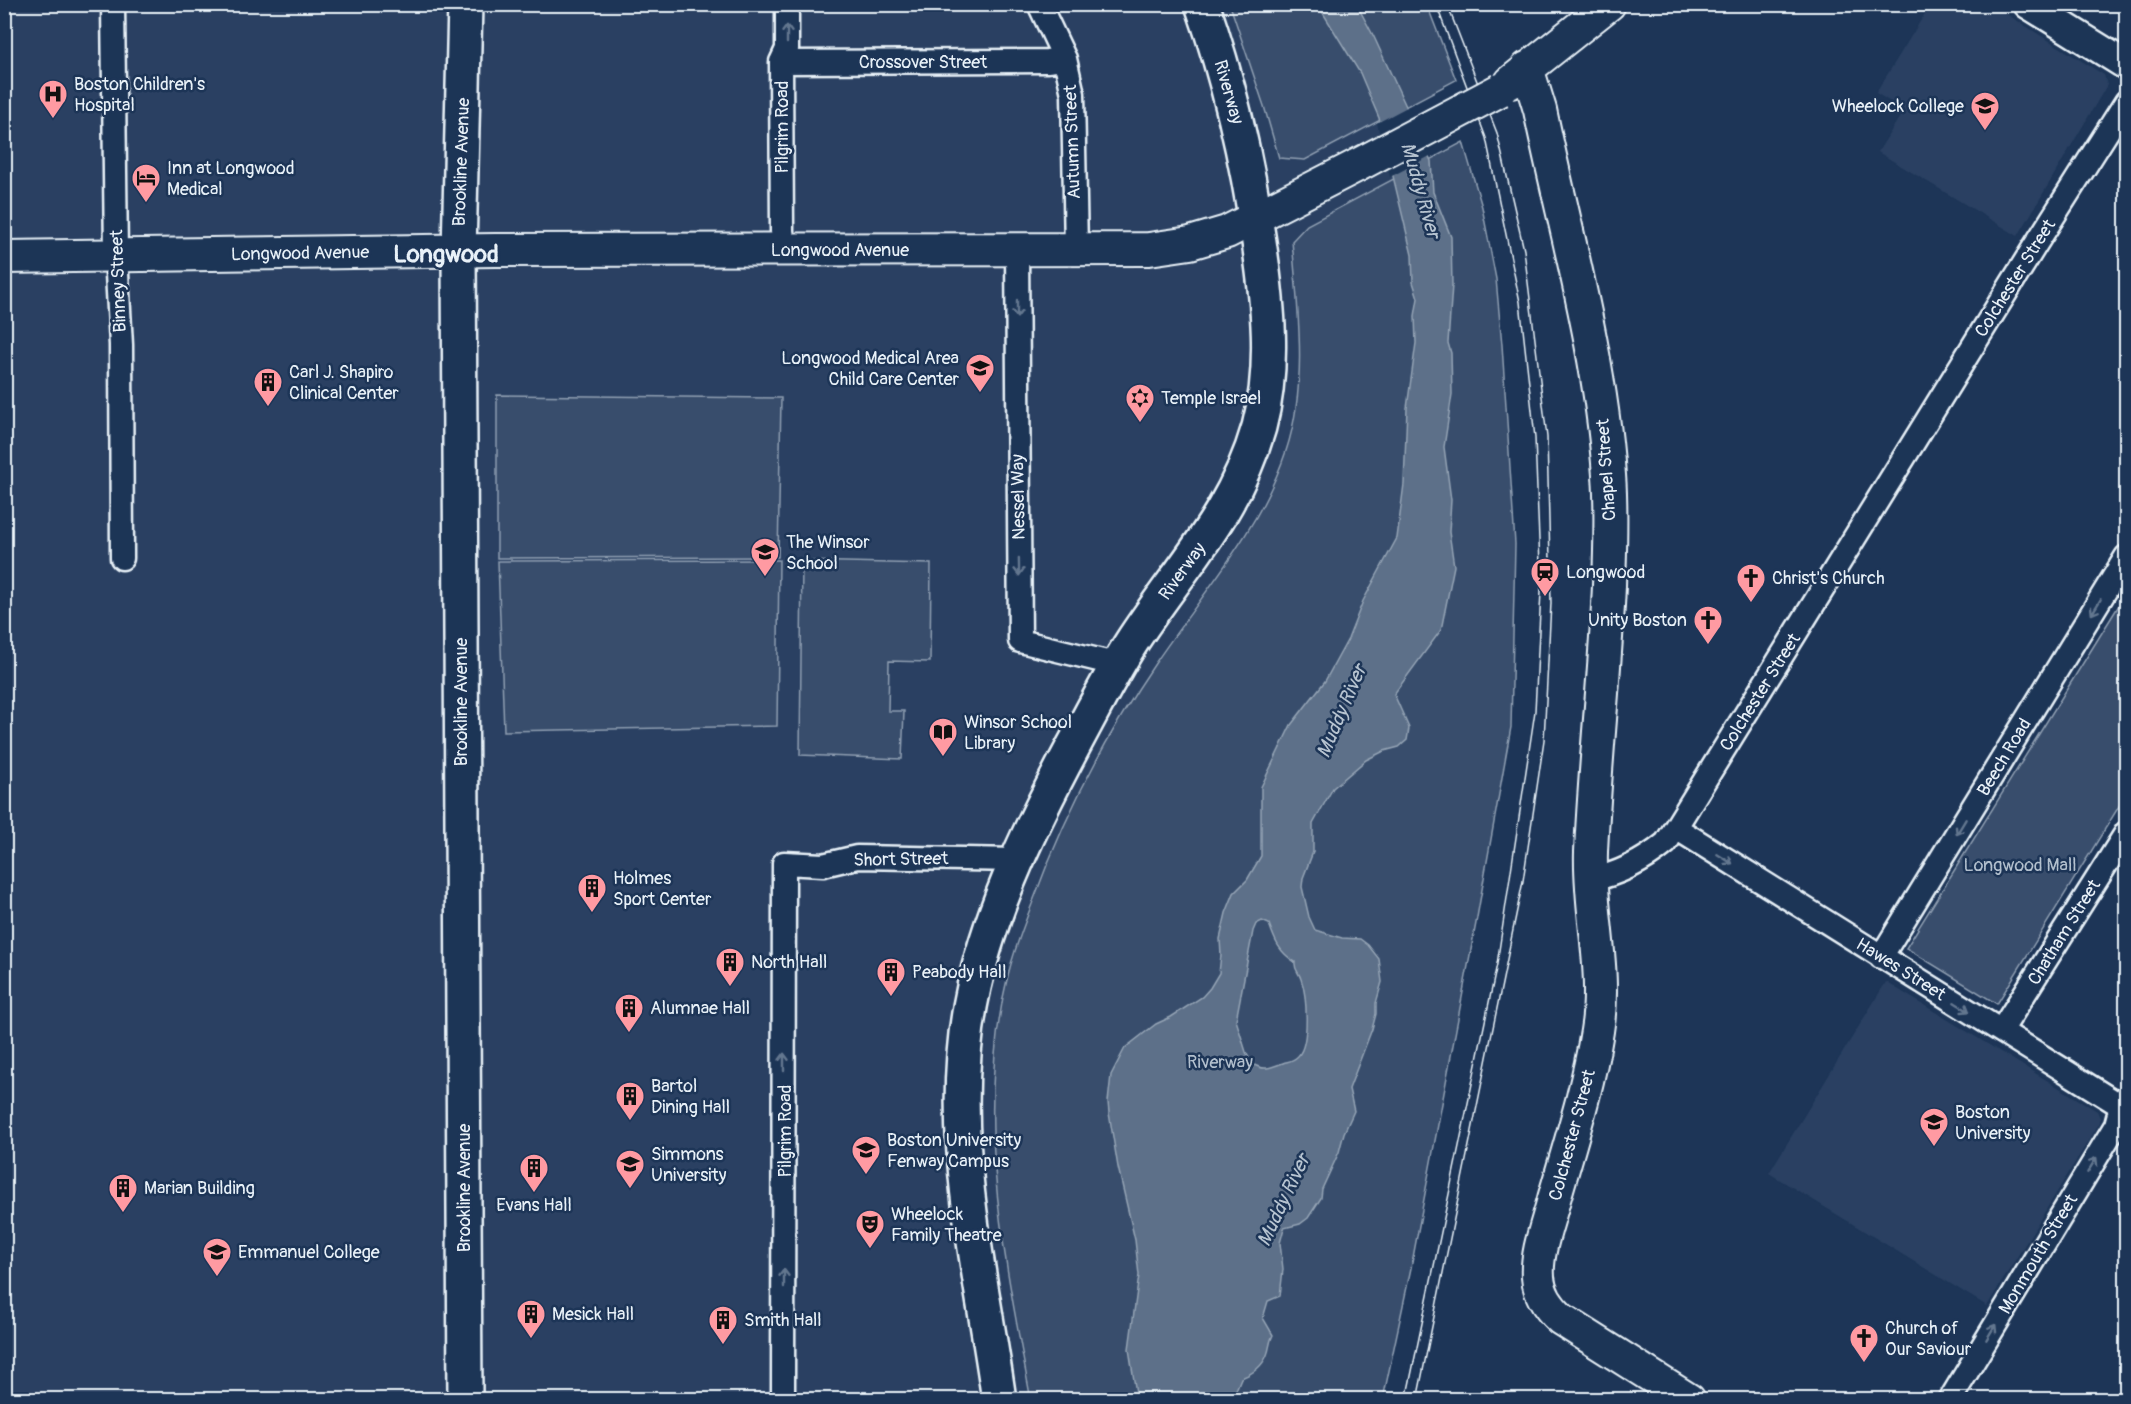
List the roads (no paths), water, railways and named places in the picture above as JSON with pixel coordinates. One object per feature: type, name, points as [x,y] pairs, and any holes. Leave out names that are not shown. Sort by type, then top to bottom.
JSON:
[{"type":"highway","name":"Brookline Avenue","points":[[465,4],[459,251],[465,1400]]},
{"type":"highway","name":"Riverway","points":[[999,1400],[971,1220],[963,1127],[963,1061],[975,984],[989,936],[1018,860],[1060,772],[1142,628],[1227,506],[1243,474],[1257,434],[1266,395],[1269,351],[1266,296],[1248,165],[1202,4]]},
{"type":"main road","name":"Longwood Avenue","points":[[4,257],[459,251],[1076,250],[1143,249],[1190,243],[1227,232],[1500,90],[1609,4]]},
{"type":"main road","name":"Chapel Street","points":[[1527,68],[1540,110],[1595,358],[1610,477],[1611,546],[1608,617],[1594,782],[1590,880]]},
{"type":"main road","name":"Colchester Street","points":[[1590,880],[1598,958],[1599,1015],[1589,1073],[1538,1263],[1539,1284],[1552,1311],[1572,1327],[1689,1400]]},
{"type":"street","name":"Binney Street","points":[[113,4],[116,256],[121,345],[123,558]]},
{"type":"street","name":"Pilgrim Road","points":[[784,250],[781,62],[787,49],[787,4]]},
{"type":"street","name":"Autumn Street","points":[[1039,4],[1065,59],[1073,94],[1076,250]]},
{"type":"street","points":[[2028,4],[2127,65]]},
{"type":"street","name":"Crossover Street","points":[[781,62],[1047,61],[1065,59]]},
{"type":"street","name":"Colchester Street","points":[[1590,880],[1608,877],[1630,868],[1666,843],[2036,244],[2127,102]]},
{"type":"street","name":"Nessel Way","points":[[1017,250],[1020,641],[1119,665]]},
{"type":"street","name":"Beech Road","points":[[1881,957],[2127,557]]},
{"type":"street","name":"Hawes Street","points":[[1676,828],[2001,1031],[2125,1104]]},
{"type":"street","name":"Chatham Street","points":[[2001,1031],[2127,833]]},
{"type":"street","name":"Short Street","points":[[784,863],[823,866],[857,857],[1018,860]]},
{"type":"street","name":"Pilgrim Road","points":[[783,1400],[784,863]]},
{"type":"street","name":"Monmouth Street","points":[[1950,1400],[2116,1125],[2125,1104]]},
{"type":"water","name":"Muddy River","points":[[1318,5],[1357,5],[1431,161],[1433,192],[1451,237],[1452,285],[1448,343],[1451,353],[1452,394],[1444,447],[1451,500],[1449,532],[1454,566],[1441,630],[1394,694],[1409,728],[1407,740],[1399,747],[1366,760],[1333,788],[1313,824],[1313,852],[1302,887],[1309,917],[1315,930],[1342,938],[1360,939],[1368,945],[1379,959],[1382,982],[1372,1029],[1349,1089],[1354,1111],[1322,1189],[1321,1198],[1308,1218],[1300,1224],[1284,1228],[1280,1243],[1283,1269],[1280,1296],[1268,1301],[1263,1318],[1273,1335],[1267,1355],[1256,1370],[1241,1378],[1234,1399],[1137,1399],[1129,1349],[1139,1275],[1135,1240],[1118,1167],[1109,1113],[1111,1075],[1125,1048],[1156,1024],[1202,997],[1219,973],[1220,939],[1226,913],[1234,893],[1247,880],[1261,856],[1261,787],[1291,725],[1325,681],[1348,639],[1363,601],[1397,538],[1404,484],[1407,408],[1416,343],[1415,316],[1418,298],[1413,282],[1412,255],[1379,118],[1360,73]],"holes":[[[1262,921],[1269,924],[1278,946],[1295,962],[1303,986],[1306,1031],[1302,1050],[1298,1056],[1290,1061],[1261,1068],[1252,1064],[1236,1020],[1253,931],[1256,924]]]},
{"type":"tram line","points":[[1406,1400],[1497,964],[1535,711],[1541,591],[1535,438],[1520,302],[1486,138],[1436,4]]},
{"type":"tram line","points":[[1417,1400],[1523,881],[1544,740],[1551,603],[1547,437],[1524,250],[1497,133],[1447,4]]},
{"type":"place","name":"Boston Children's Hospital","points":[[53,120]]},
{"type":"place","name":"Wheelock College","points":[[1985,132]]},
{"type":"place","name":"Inn at Longwood Medical","points":[[146,204]]},
{"type":"place","name":"Longwood Medical Area Child Care Center","points":[[980,394]]},
{"type":"place","name":"Carl J. Shapiro Clinical Center","points":[[268,408]]},
{"type":"place","name":"Temple Israel","points":[[1140,424]]},
{"type":"place","name":"The Winsor School","points":[[765,578]]},
{"type":"place","name":"Longwood","points":[[1545,598]]},
{"type":"place","name":"Christ's Church","points":[[1751,604]]},
{"type":"place","name":"Unity Boston","points":[[1708,646]]},
{"type":"place","name":"Winsor School Library","points":[[943,758]]},
{"type":"place","name":"Holmes Sport Center","points":[[592,914]]},
{"type":"place","name":"North Hall","points":[[730,988]]},
{"type":"place","name":"Peabody Hall","points":[[891,998]]},
{"type":"place","name":"Alumnae Hall","points":[[629,1034]]},
{"type":"place","name":"Bartol Dining Hall","points":[[630,1122]]},
{"type":"place","name":"Boston University","points":[[1934,1148]]},
{"type":"place","name":"Boston University Fenway Campus","points":[[866,1176]]},
{"type":"place","name":"Simmons University","points":[[630,1190]]},
{"type":"place","name":"Evans Hall","points":[[534,1194]]},
{"type":"place","name":"Marian Building","points":[[123,1214]]},
{"type":"place","name":"Wheelock Family Theatre","points":[[870,1250]]},
{"type":"place","name":"Emmanuel College","points":[[217,1278]]},
{"type":"place","name":"Mesick Hall","points":[[531,1340]]},
{"type":"place","name":"Smith Hall","points":[[723,1346]]},
{"type":"place","name":"Church of Our Saviour","points":[[1864,1364]]},
{"type":"district","name":"Longwood","points":[[446,254]]},
{"type":"park label","name":"Longwood Mall","points":[[2020,865]]}]
